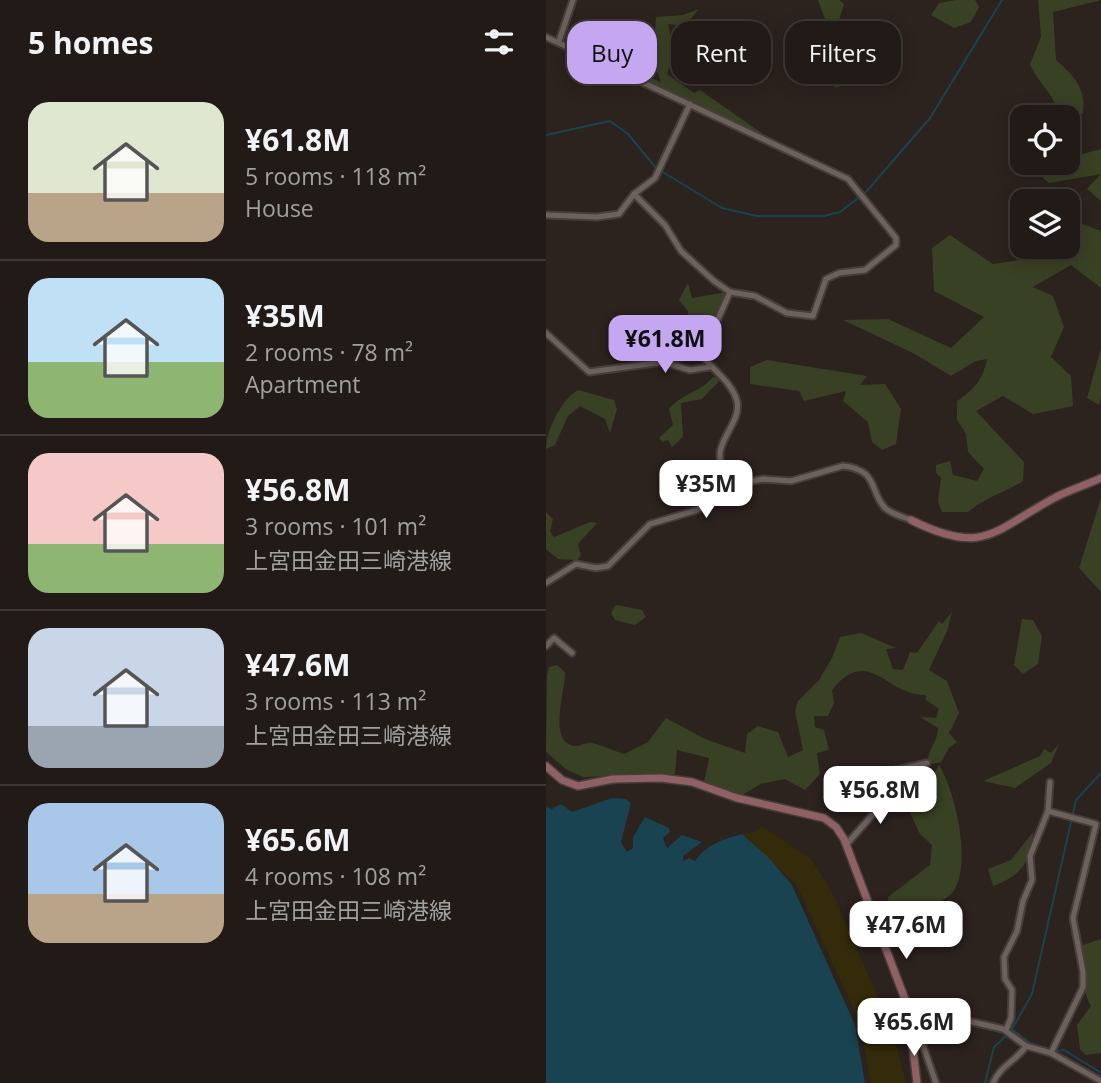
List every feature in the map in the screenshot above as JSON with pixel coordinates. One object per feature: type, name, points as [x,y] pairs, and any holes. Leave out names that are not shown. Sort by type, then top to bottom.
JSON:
[{"type":"main road","points":[[911,520],[953,537],[988,535],[1004,530],[1055,498],[1101,478]]},
{"type":"main road","points":[[546,766],[562,780],[578,786],[613,779],[661,778],[692,782],[737,798],[824,818],[840,832],[846,845],[903,992],[913,1025],[917,1083]]},
{"type":"street","points":[[559,41],[573,0]]},
{"type":"street","points":[[546,37],[848,179],[863,194],[895,238],[896,245],[865,270],[839,273],[826,279],[813,316],[787,313],[755,296],[730,292],[681,251],[665,226],[634,194]]},
{"type":"street","points":[[546,215],[615,216],[659,170],[690,104]]},
{"type":"street","points":[[730,292],[718,319],[698,329],[694,336],[695,345],[707,358],[709,367],[726,381],[738,405],[721,453],[722,464],[747,481]]},
{"type":"street","points":[[546,333],[589,372],[663,362],[690,370],[709,367]]},
{"type":"street","points":[[546,583],[576,564],[596,568],[608,566],[621,556],[633,539],[650,524],[697,510],[727,489],[747,481],[791,481],[843,466],[852,467],[873,482],[885,508],[911,520]]},
{"type":"street","points":[[546,646],[554,638],[572,653]]},
{"type":"street","points":[[846,845],[896,793],[896,770],[927,763]]},
{"type":"street","points":[[1006,1030],[1011,1018],[1012,990],[1005,979],[1004,957],[1017,931],[1023,901],[1032,880],[1031,852],[1048,811],[1049,782]]},
{"type":"street","points":[[1048,811],[1096,824],[1073,918],[1084,978],[1076,1005],[1052,1051]]},
{"type":"street","points":[[936,1083],[913,1025],[964,1020],[1006,1030],[1026,1045],[1052,1051],[1101,1081]]},
{"type":"street","points":[[993,1083],[998,1071],[1017,1059],[1026,1045]]},
{"type":"green space","points":[[818,0],[839,0],[844,4],[839,21],[827,21]]},
{"type":"green space","points":[[975,0],[979,7],[971,22],[954,28],[931,15],[939,3]]},
{"type":"green space","points":[[1038,0],[1101,0],[1053,12],[1056,60],[1073,77],[1081,90],[1084,104],[1080,115],[1080,105],[1056,105],[1030,64],[1041,37]]},
{"type":"green space","points":[[699,9],[688,21],[671,21],[671,24],[668,24],[671,69],[669,68],[667,74],[671,77],[671,84],[681,84],[694,93],[700,90],[773,141],[656,84],[657,80],[661,82],[657,71],[656,17],[683,15]]},
{"type":"green space","points":[[1101,149],[1101,174],[1049,183],[1040,175],[1080,175],[1080,155]]},
{"type":"green space","points":[[1101,174],[1101,201],[1087,189]]},
{"type":"green space","points":[[1080,223],[1101,231],[1101,288],[1071,265],[1033,287],[1053,296],[1064,327],[1051,357],[1071,376],[1073,406],[1033,414],[1003,396],[976,411],[1024,462],[1023,481],[968,512],[942,512],[938,502],[941,478],[936,473],[936,465],[950,461],[953,475],[977,481],[984,469],[968,452],[966,434],[957,420],[957,401],[977,383],[987,359],[976,361],[951,376],[915,354],[843,320],[888,319],[951,348],[984,317],[934,291],[932,248],[950,235],[993,264],[1027,259],[1080,259]]},
{"type":"green space","points":[[688,283],[692,298],[727,292],[716,318],[689,335],[688,311],[679,300]]},
{"type":"green space","points":[[644,334],[668,346],[691,342],[684,362],[637,359],[631,348],[633,336]]},
{"type":"green space","points":[[1101,348],[1101,398],[1099,405],[1087,398]]},
{"type":"green space","points":[[767,360],[867,376],[860,385],[885,384],[901,409],[896,444],[882,450],[872,442],[868,422],[843,401],[846,391],[804,401],[799,391],[750,384],[750,367]]},
{"type":"green space","points":[[713,377],[721,379],[702,399],[681,403],[683,437],[672,447],[668,440],[663,442],[659,438],[673,425],[669,409]]},
{"type":"green space","points":[[578,390],[614,400],[617,409],[610,433],[605,419],[580,406],[568,416],[555,445],[546,449],[556,416],[566,400]]},
{"type":"green space","points":[[1101,498],[1101,592],[1079,568]]},
{"type":"green space","points":[[546,512],[553,519],[550,531],[554,537],[590,522],[597,523],[578,544],[581,556],[577,560],[558,559],[546,549]]},
{"type":"green space","points":[[616,605],[642,610],[646,617],[635,625],[615,620],[611,613]]},
{"type":"green space","points":[[952,612],[947,631],[929,670],[947,681],[959,713],[949,733],[957,742],[949,748],[941,762],[928,765],[938,728],[920,717],[936,718],[939,709],[926,700],[926,695],[912,693],[867,672],[857,672],[845,677],[832,690],[834,703],[828,716],[814,716],[815,727],[824,730],[829,750],[817,753],[820,774],[805,790],[785,779],[760,784],[741,796],[704,782],[709,758],[677,750],[675,774],[583,777],[567,770],[546,752],[547,675],[549,667],[557,665],[565,672],[560,727],[567,743],[576,746],[592,743],[624,754],[648,742],[666,718],[705,739],[745,753],[747,734],[758,726],[778,732],[788,757],[803,750],[795,711],[798,701],[819,680],[840,637],[861,633],[896,648],[886,649],[893,669],[903,670],[910,652],[917,653],[939,621],[942,624]]},
{"type":"green space","points":[[1022,619],[1033,620],[1042,636],[1038,664],[1023,674],[1014,665]]},
{"type":"green space","points":[[1059,744],[1051,763],[1015,788],[983,781],[1040,756],[1044,749],[1051,753]]},
{"type":"green space","points":[[939,765],[951,792],[960,828],[962,864],[959,880],[950,895],[925,909],[921,922],[909,934],[894,932],[888,897],[930,865],[932,845],[920,834],[910,813]]},
{"type":"green space","points":[[1033,832],[1030,852],[1023,866],[1011,877],[993,886],[988,869],[1011,860]]},
{"type":"green space","points":[[1101,939],[1101,1053],[1086,1055],[1080,1049],[1077,1025],[1091,1006],[1084,985],[1080,946]]},
{"type":"sand","points":[[762,826],[810,858],[831,890],[892,1030],[906,1083],[871,1083],[860,1023],[796,884],[742,834],[755,832]]},
{"type":"water","points":[[612,798],[626,799],[631,803],[621,842],[627,852],[633,848],[633,837],[645,817],[669,828],[670,832],[663,838],[667,848],[682,835],[702,842],[683,856],[683,861],[689,858],[695,861],[710,846],[742,834],[769,858],[792,885],[855,1025],[865,1083],[546,1083],[546,807],[552,809],[561,804],[572,812]]},
{"type":"waterway","points":[[546,135],[610,121],[628,134],[656,168],[722,208],[757,216],[824,216],[840,212],[866,192],[930,118],[1002,0]]},
{"type":"waterway","points":[[1011,1031],[1032,994],[1076,800],[1101,773]]},
{"type":"waterway","points":[[1013,1030],[1030,1043],[1054,1051],[1064,1050],[1101,1073]]},
{"type":"waterway","points":[[985,1083],[994,1047],[1007,1035]]}]
